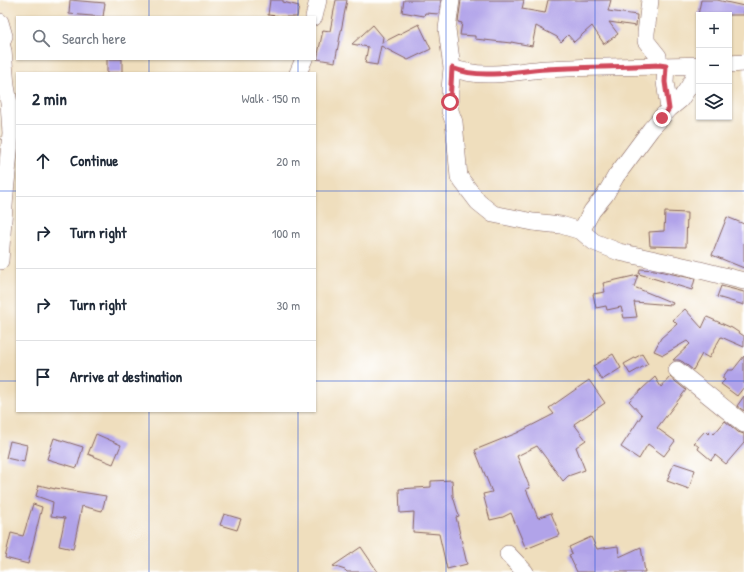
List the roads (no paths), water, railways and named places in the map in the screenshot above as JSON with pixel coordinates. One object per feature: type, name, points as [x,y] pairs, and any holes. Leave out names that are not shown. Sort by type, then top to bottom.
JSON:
[{"type":"street","points":[[314,16],[318,0]]},
{"type":"street","points":[[451,0],[447,29],[452,68],[450,111],[454,122],[459,177],[478,202],[493,214],[533,222],[561,225],[581,231],[594,242],[619,252],[688,266],[744,281]]},
{"type":"street","points":[[650,0],[646,41],[658,56],[663,66],[669,109]]},
{"type":"street","points":[[0,22],[4,36],[1,43],[9,103],[11,133],[2,190],[0,261]]},
{"type":"street","points":[[298,72],[304,60]]},
{"type":"street","points":[[732,64],[744,63]]},
{"type":"street","points":[[452,68],[474,73],[499,75],[546,69],[696,66]]},
{"type":"street","points":[[581,231],[592,211],[606,195],[616,176],[651,128],[680,100],[696,72]]},
{"type":"street","points":[[677,370],[744,424]]},
{"type":"street","points":[[508,554],[525,572]]}]
